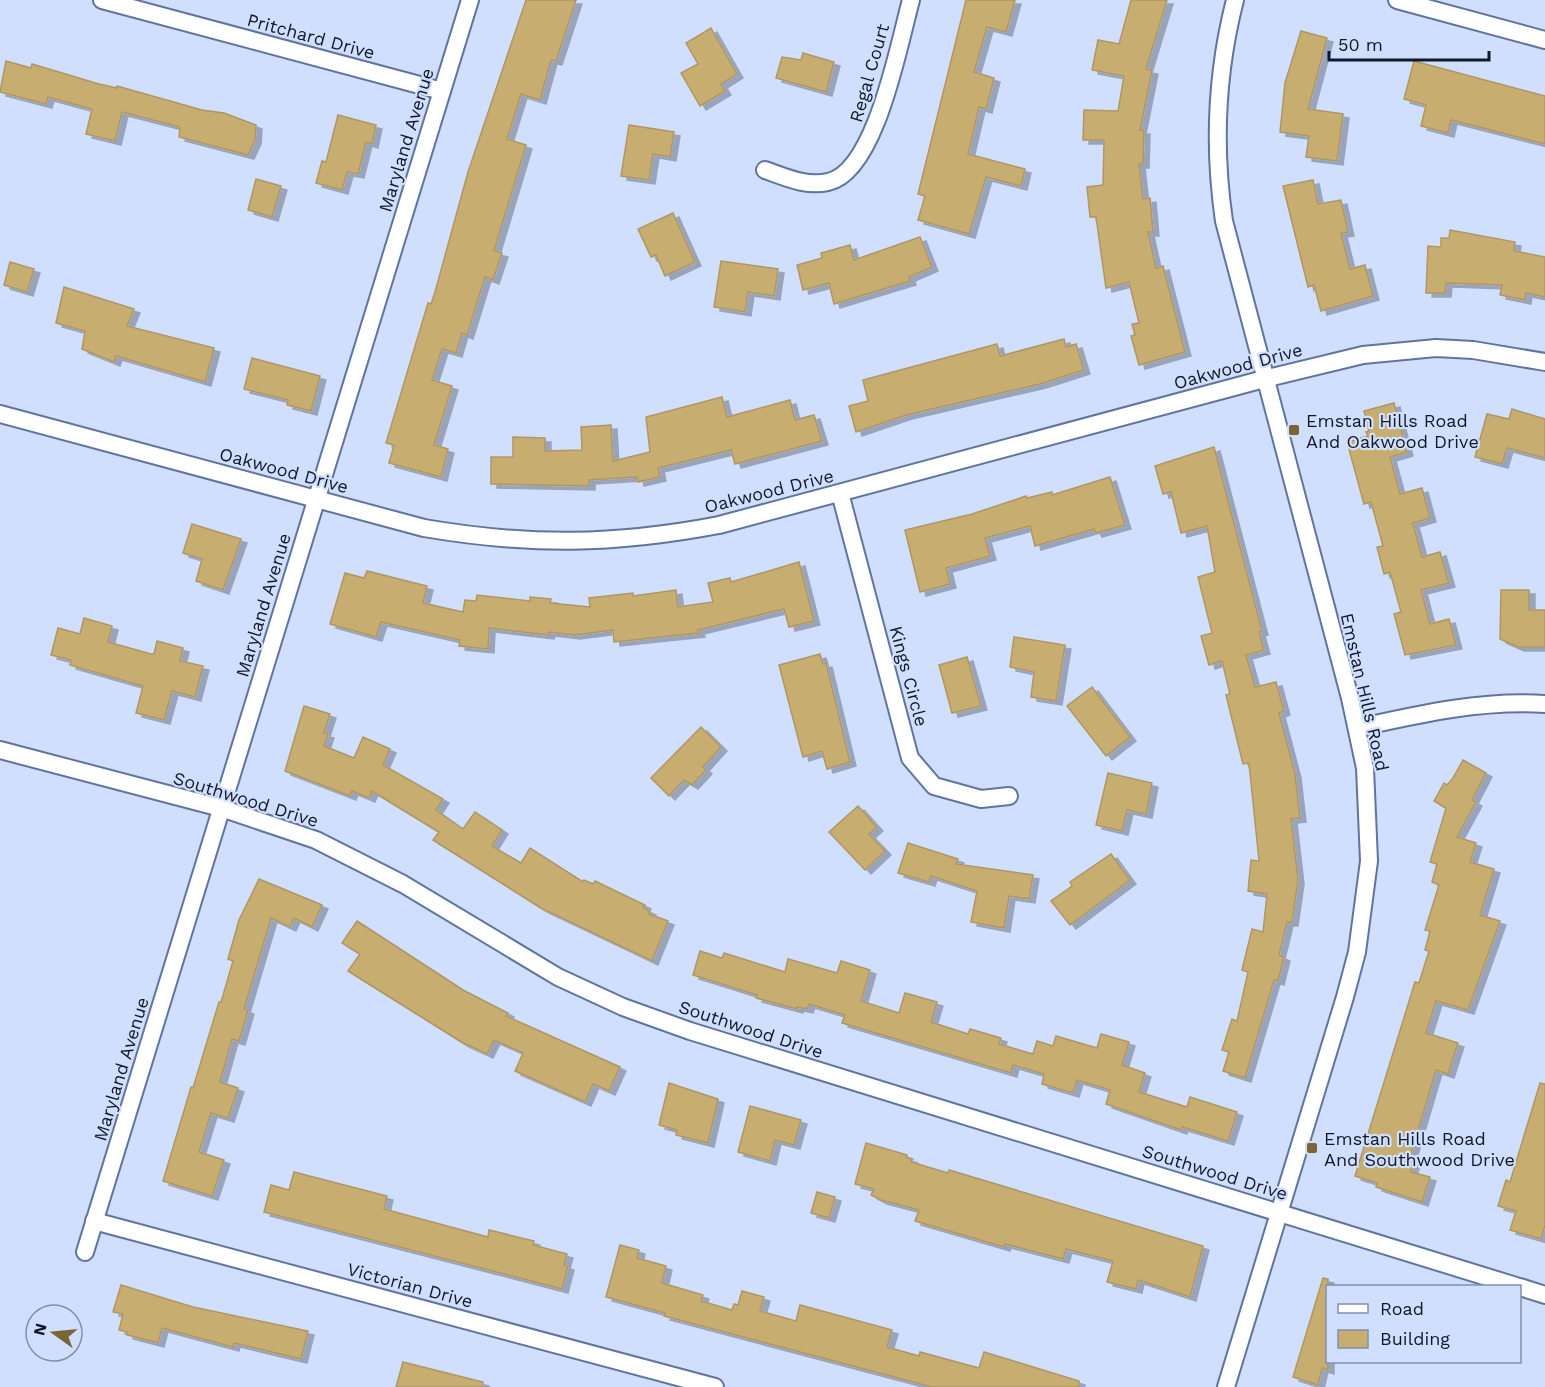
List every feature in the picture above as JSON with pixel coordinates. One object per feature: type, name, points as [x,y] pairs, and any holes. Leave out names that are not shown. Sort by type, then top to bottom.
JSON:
[{"type":"street","name":"Pritchard Drive","points":[[102,0],[442,91]]},
{"type":"street","name":"Maryland Avenue","points":[[85,1252],[470,0]]},
{"type":"street","name":"Regal Court","points":[[765,171],[803,183],[829,182],[850,170],[874,131],[911,0]]},
{"type":"street","name":"Emstan Hills Road","points":[[1226,1387],[1346,997],[1365,906],[1369,861],[1369,814],[1357,728],[1231,252],[1218,179],[1218,94],[1223,52],[1235,0]]},
{"type":"street","points":[[1397,0],[1545,39]]},
{"type":"street","name":"Oakwood Drive","points":[[0,414],[317,497],[424,528],[483,538],[589,542],[660,536],[719,525],[1264,379],[1363,355],[1400,350],[1473,350],[1545,363]]},
{"type":"street","name":"Kings Circle","points":[[840,493],[910,758],[934,786],[981,799],[1009,796]]},
{"type":"street","points":[[1357,728],[1451,708],[1490,704],[1545,704]]},
{"type":"street","name":"Southwood Drive","points":[[0,750],[221,808],[316,840],[361,860],[558,977],[623,1007],[690,1031],[1512,1285]]},
{"type":"street","name":"Victorian Drive","points":[[94,1221],[715,1387]]},
{"type":"street","name":"Southwood Drive","points":[[1521,1288],[1545,1295]]},
{"type":"building","points":[[526,0],[576,0],[556,61],[551,60],[540,100],[521,94],[507,139],[526,145],[494,251],[502,253],[493,280],[485,277],[467,335],[462,333],[456,353],[442,349],[432,380],[452,386],[434,445],[448,449],[441,477],[389,463],[394,445],[386,443],[428,303],[431,304],[435,292],[468,172]]},
{"type":"building","points":[[966,0],[1015,0],[1006,32],[987,27],[974,72],[994,78],[986,109],[979,107],[968,154],[1025,169],[1021,186],[986,177],[969,234],[918,220],[925,196],[918,194]]},
{"type":"building","points":[[1131,0],[1167,0],[1146,69],[1152,70],[1140,130],[1144,130],[1143,164],[1139,164],[1143,199],[1150,198],[1153,232],[1148,232],[1156,268],[1163,266],[1185,352],[1139,365],[1131,336],[1135,335],[1132,324],[1139,323],[1129,282],[1106,288],[1096,217],[1090,217],[1087,187],[1103,185],[1104,140],[1083,140],[1084,110],[1118,111],[1124,76],[1092,70],[1098,40],[1119,44]]},
{"type":"building","points":[[711,28],[737,74],[721,84],[725,91],[700,106],[681,73],[698,64],[686,43]]},
{"type":"building","points":[[1301,31],[1327,38],[1308,109],[1343,114],[1337,161],[1306,157],[1309,136],[1280,132],[1285,83]]},
{"type":"building","points":[[803,53],[834,62],[826,92],[776,78],[782,57],[801,60]]},
{"type":"building","points":[[6,61],[31,68],[32,64],[99,84],[117,88],[117,86],[202,110],[224,113],[256,125],[255,140],[248,155],[179,137],[180,127],[122,112],[115,141],[86,134],[92,109],[48,97],[46,104],[0,92]]},
{"type":"building","points":[[1414,61],[1545,96],[1545,144],[1451,120],[1448,133],[1421,126],[1426,105],[1404,99]]},
{"type":"building","points":[[338,115],[376,125],[372,144],[366,142],[358,174],[347,172],[342,190],[316,183],[322,161],[326,162]]},
{"type":"building","points":[[629,125],[674,132],[670,157],[653,154],[649,180],[621,176]]},
{"type":"building","points":[[256,179],[281,186],[272,217],[248,210]]},
{"type":"building","points":[[1313,180],[1318,204],[1341,200],[1348,232],[1341,233],[1350,269],[1365,265],[1373,296],[1321,311],[1314,285],[1308,287],[1283,186]]},
{"type":"building","points":[[673,213],[695,262],[665,276],[656,255],[651,257],[638,229]]},
{"type":"building","points":[[1450,230],[1515,242],[1514,251],[1545,257],[1545,297],[1526,293],[1525,300],[1500,295],[1502,285],[1446,283],[1445,293],[1426,293],[1428,246],[1441,247],[1441,238],[1449,238]]},
{"type":"building","points":[[920,237],[932,267],[909,277],[910,281],[834,304],[829,283],[803,290],[797,265],[822,258],[821,253],[850,245],[854,260]]},
{"type":"building","points":[[721,261],[778,269],[774,296],[748,292],[745,312],[714,307]]},
{"type":"building","points":[[10,262],[34,269],[27,292],[4,285]]},
{"type":"building","points":[[64,287],[134,309],[127,326],[214,348],[205,382],[116,356],[114,362],[82,349],[85,331],[56,323]]},
{"type":"building","points":[[1064,339],[1066,347],[1076,344],[1084,370],[1040,384],[906,415],[856,432],[849,406],[868,401],[863,380],[997,344],[1000,356]]},
{"type":"building","points":[[252,358],[320,376],[311,411],[287,405],[288,400],[244,389]]},
{"type":"building","points":[[722,397],[727,417],[790,400],[795,420],[814,415],[822,441],[735,464],[731,450],[658,468],[660,477],[638,482],[637,477],[589,480],[589,486],[491,484],[491,457],[513,457],[513,437],[545,438],[545,451],[582,450],[581,427],[611,425],[613,461],[650,452],[646,417]]},
{"type":"building","points":[[1394,403],[1407,452],[1390,457],[1400,494],[1422,488],[1430,518],[1413,523],[1422,557],[1440,552],[1449,583],[1421,590],[1430,624],[1449,619],[1456,645],[1405,655],[1394,614],[1401,612],[1390,572],[1384,574],[1377,547],[1383,546],[1371,502],[1364,504],[1347,442],[1368,436],[1364,411]]},
{"type":"building","points":[[1512,409],[1545,419],[1545,458],[1507,448],[1502,464],[1475,457],[1487,414],[1509,419]]},
{"type":"building","points":[[1214,447],[1262,631],[1259,632],[1264,650],[1246,655],[1255,687],[1276,682],[1284,711],[1279,713],[1295,774],[1300,818],[1291,819],[1298,880],[1292,922],[1287,922],[1279,955],[1284,957],[1278,981],[1274,980],[1245,1078],[1223,1071],[1229,1052],[1222,1050],[1232,1019],[1237,1021],[1248,972],[1242,970],[1252,929],[1263,932],[1267,894],[1248,891],[1251,860],[1259,861],[1249,763],[1243,764],[1226,695],[1230,694],[1222,661],[1209,665],[1201,636],[1212,633],[1198,577],[1215,572],[1207,526],[1181,533],[1171,492],[1163,494],[1155,466]]},
{"type":"building","points":[[1110,477],[1125,525],[1096,533],[1094,529],[1035,546],[1030,526],[985,538],[990,556],[946,568],[950,584],[920,592],[905,530],[972,514],[1026,496],[1027,498],[1052,492],[1052,495]]},
{"type":"building","points":[[192,524],[241,539],[223,590],[196,581],[202,559],[183,553]]},
{"type":"building","points":[[799,562],[814,621],[789,627],[784,609],[698,630],[699,633],[614,642],[613,630],[574,635],[549,632],[548,635],[489,628],[488,649],[459,646],[460,640],[381,622],[376,637],[330,624],[345,573],[364,578],[367,571],[427,586],[423,603],[463,612],[465,600],[476,601],[477,595],[530,601],[530,597],[551,599],[550,603],[590,607],[589,598],[633,593],[633,596],[676,590],[678,607],[713,602],[708,583],[730,578],[731,582]]},
{"type":"building","points":[[1501,590],[1529,590],[1529,610],[1545,610],[1545,647],[1518,647],[1500,639]]},
{"type":"building","points":[[84,618],[112,626],[108,642],[151,654],[154,654],[157,641],[183,648],[180,661],[203,666],[195,697],[172,691],[164,720],[136,713],[143,686],[70,665],[71,660],[51,655],[58,628],[80,634]]},
{"type":"building","points":[[1014,637],[1065,645],[1056,701],[1031,697],[1034,672],[1010,667]]},
{"type":"building","points":[[820,654],[823,664],[826,663],[850,762],[827,769],[822,751],[803,757],[779,665]]},
{"type":"building","points":[[967,657],[981,706],[952,713],[939,665]]},
{"type":"building","points":[[1092,687],[1130,737],[1106,756],[1067,706]]},
{"type":"building","points":[[304,706],[330,714],[324,733],[328,734],[324,746],[354,758],[363,737],[390,749],[383,765],[443,799],[436,810],[463,829],[475,812],[502,830],[492,846],[521,863],[530,848],[583,882],[584,880],[593,884],[595,881],[645,905],[643,908],[650,911],[649,914],[668,921],[652,961],[541,908],[433,840],[439,832],[372,791],[369,798],[352,791],[350,796],[285,771]]},
{"type":"building","points":[[701,727],[721,747],[703,767],[706,770],[692,785],[684,780],[669,796],[651,778]]},
{"type":"building","points":[[1463,760],[1486,773],[1472,800],[1476,802],[1457,837],[1476,843],[1470,862],[1494,869],[1480,915],[1500,921],[1468,1010],[1436,1001],[1426,1033],[1458,1043],[1448,1074],[1436,1070],[1409,1161],[1414,1162],[1411,1172],[1430,1177],[1422,1202],[1376,1187],[1377,1183],[1355,1176],[1415,982],[1419,983],[1429,951],[1425,950],[1430,931],[1425,930],[1439,885],[1432,882],[1437,864],[1430,862],[1446,808],[1434,801],[1444,783],[1447,785],[1453,778]]},
{"type":"building","points":[[1108,773],[1152,783],[1146,814],[1127,810],[1122,831],[1096,825]]},
{"type":"building","points":[[858,806],[877,827],[869,834],[885,851],[865,870],[829,832]]},
{"type":"building","points":[[908,843],[958,859],[956,864],[1033,875],[1029,899],[1009,896],[1004,928],[971,922],[977,891],[931,876],[929,882],[898,873]]},
{"type":"building","points":[[1111,854],[1130,880],[1070,925],[1051,901],[1072,886],[1070,882]]},
{"type":"building","points":[[259,879],[322,905],[312,927],[294,918],[290,927],[271,918],[244,1009],[248,1010],[239,1041],[232,1039],[220,1082],[238,1088],[228,1118],[211,1113],[199,1152],[224,1160],[212,1196],[163,1181],[191,1087],[193,1088],[233,961],[228,959],[239,920]]},
{"type":"building","points":[[357,921],[463,990],[508,1013],[506,1016],[620,1067],[609,1091],[593,1084],[585,1102],[515,1071],[523,1053],[494,1040],[487,1054],[463,1043],[348,971],[360,954],[342,943]]},
{"type":"building","points":[[700,951],[722,958],[724,953],[785,972],[788,959],[837,973],[841,961],[870,970],[861,1001],[899,1013],[905,993],[937,1002],[931,1022],[968,1034],[970,1029],[1001,1038],[999,1044],[1033,1054],[1037,1041],[1053,1046],[1056,1036],[1097,1048],[1101,1034],[1129,1042],[1122,1065],[1145,1073],[1139,1092],[1187,1107],[1190,1097],[1237,1112],[1228,1141],[1182,1127],[1181,1130],[1106,1104],[1110,1090],[1077,1080],[1073,1093],[1042,1084],[1044,1074],[1013,1065],[1011,1073],[842,1023],[845,1015],[809,1004],[807,1009],[797,1007],[797,1009],[756,998],[757,995],[693,975]]},
{"type":"building","points":[[669,1083],[718,1099],[708,1143],[676,1135],[677,1130],[659,1125]]},
{"type":"building","points":[[1540,1083],[1545,1084],[1545,1225],[1541,1239],[1510,1230],[1516,1211],[1498,1206],[1506,1180],[1510,1182]]},
{"type":"building","points":[[750,1106],[801,1120],[794,1145],[775,1140],[770,1161],[738,1152]]},
{"type":"building","points":[[866,1143],[907,1155],[906,1157],[912,1159],[911,1162],[948,1173],[949,1170],[1203,1246],[1190,1297],[1138,1280],[1136,1289],[1107,1282],[1113,1261],[1066,1249],[1063,1259],[1005,1244],[1004,1247],[915,1221],[919,1210],[881,1200],[871,1195],[874,1189],[855,1184]]},
{"type":"building","points":[[294,1172],[387,1196],[384,1209],[488,1237],[489,1230],[534,1241],[533,1245],[567,1254],[564,1265],[568,1266],[562,1289],[264,1212],[271,1185],[289,1190]]},
{"type":"building","points":[[817,1192],[835,1197],[829,1218],[811,1213]]},
{"type":"building","points":[[620,1245],[639,1250],[637,1258],[666,1266],[662,1283],[703,1295],[701,1301],[732,1310],[734,1304],[738,1305],[742,1291],[764,1297],[760,1311],[796,1321],[800,1305],[892,1330],[887,1347],[919,1356],[920,1352],[979,1368],[984,1352],[1079,1381],[1079,1387],[932,1387],[664,1316],[665,1313],[606,1297]]},
{"type":"building","points":[[1323,1278],[1328,1279],[1328,1285],[1326,1285],[1326,1363],[1328,1363],[1328,1370],[1322,1368],[1318,1385],[1293,1377]]},
{"type":"building","points":[[121,1285],[193,1307],[308,1331],[301,1359],[234,1343],[233,1347],[162,1328],[158,1343],[127,1335],[127,1332],[119,1330],[123,1314],[113,1312]]},
{"type":"building","points":[[403,1362],[483,1382],[482,1387],[396,1387]]},
{"type":"place","name":"Emstan Hills Road And Oakwood Drive","points":[[1294,430]]},
{"type":"place","name":"Emstan Hills Road And Southwood Drive","points":[[1312,1148]]}]
